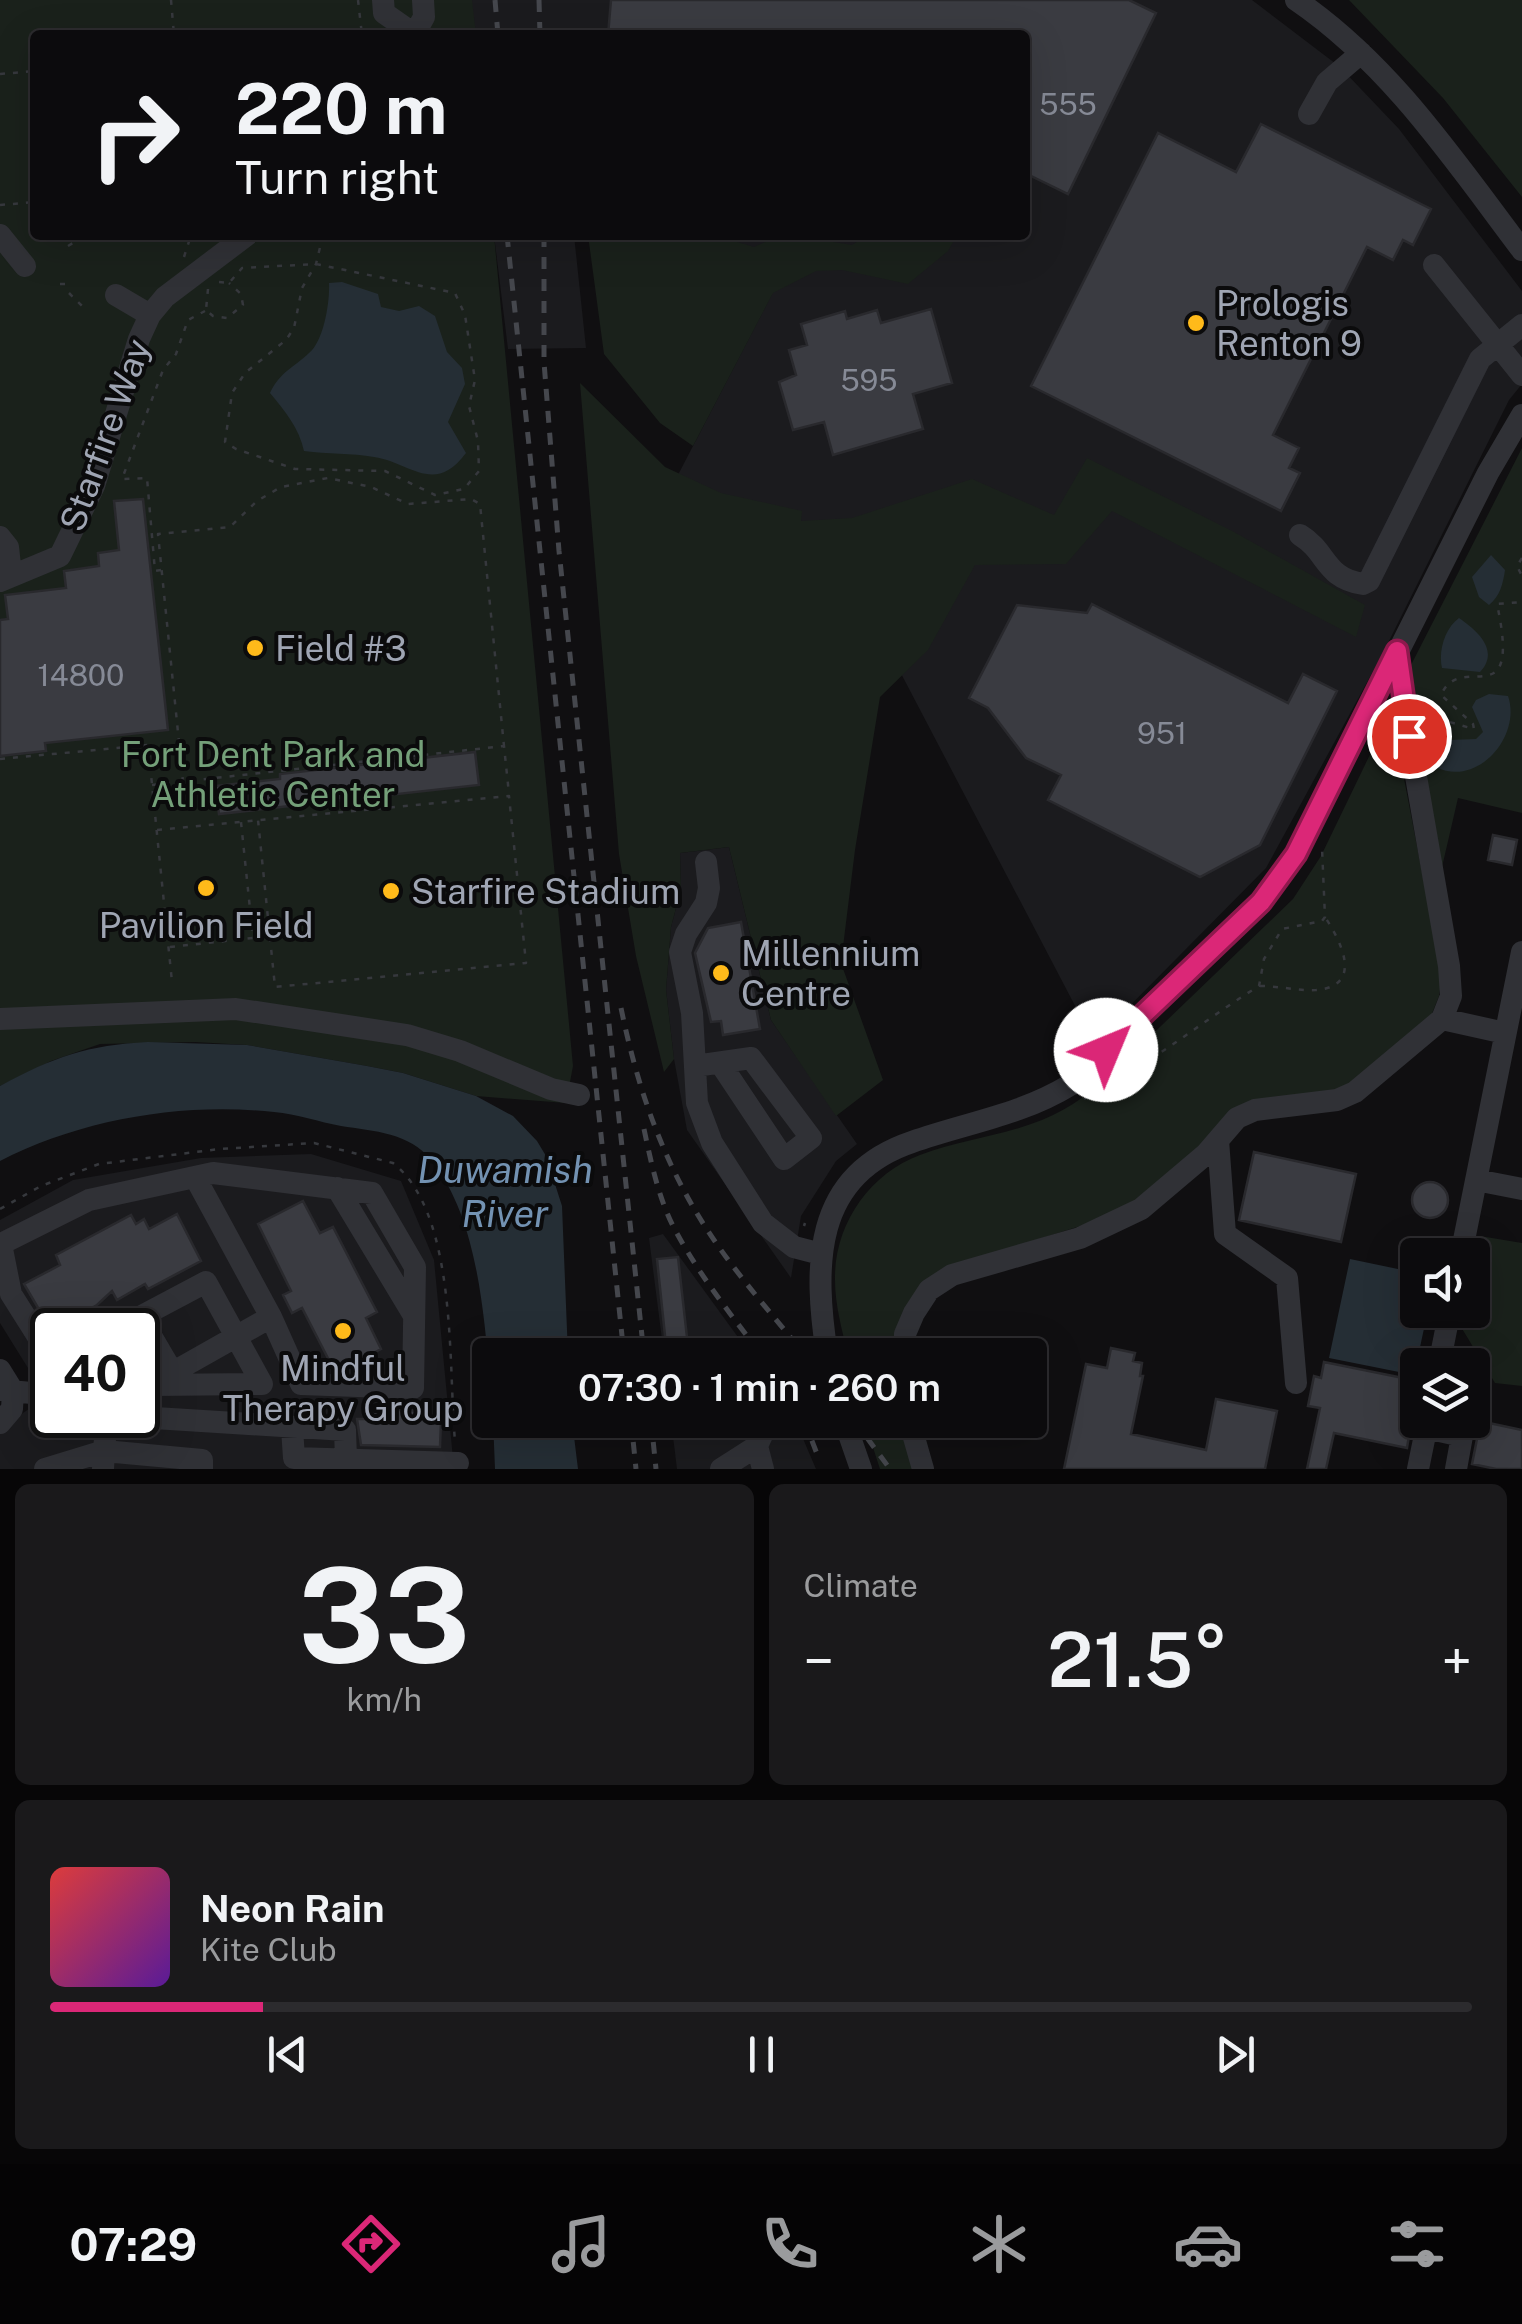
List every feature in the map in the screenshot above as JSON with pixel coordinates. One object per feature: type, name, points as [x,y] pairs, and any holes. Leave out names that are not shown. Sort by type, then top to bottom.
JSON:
[{"type":"street","points":[[383,0],[384,13],[408,30]]},
{"type":"street","points":[[416,30],[424,17],[422,0]]},
{"type":"street","points":[[1296,0],[1361,52],[1424,121],[1522,250]]},
{"type":"street","points":[[1309,114],[1327,82],[1361,52]]},
{"type":"street","points":[[0,235],[24,266]]},
{"type":"street","name":"Starfire Way","points":[[5,578],[60,556],[94,486],[150,315],[164,297],[241,240]]},
{"type":"street","points":[[1434,265],[1522,375]]},
{"type":"street","points":[[116,295],[150,315]]},
{"type":"street","points":[[1300,534],[1316,544],[1328,568],[1355,583],[1369,580],[1480,360],[1522,325]]},
{"type":"street","points":[[825,1338],[819,1294],[821,1254],[832,1213],[848,1186],[866,1168],[909,1142],[1016,1112],[1070,1085],[1261,902],[1296,854],[1502,447],[1522,415]]},
{"type":"street","points":[[0,536],[8,547],[5,578]]},
{"type":"street","points":[[906,1338],[914,1312],[930,1290],[952,1274],[1080,1238],[1141,1208],[1206,1154],[1237,1118],[1255,1110],[1337,1100],[1355,1092],[1442,1020],[1451,996],[1449,966],[1397,651]]},
{"type":"street","points":[[706,862],[710,888],[706,903],[686,934],[680,952],[692,1013],[697,1103],[712,1143],[763,1224],[794,1246],[821,1254]]},
{"type":"street","points":[[1464,1238],[1510,1041],[1522,952]]},
{"type":"street","points":[[0,1018],[236,1009],[407,1036],[460,1052],[551,1090],[579,1096]]},
{"type":"street","points":[[1442,1020],[1510,1041]]},
{"type":"street","points":[[695,1066],[720,1063]]},
{"type":"street","points":[[1218,1140],[1225,1234],[1287,1278],[1296,1383]]},
{"type":"street","points":[[30,1324],[11,1294],[1,1244],[89,1200],[213,1173],[372,1192],[414,1268],[413,1388],[301,1384],[195,1177]]},
{"type":"street","points":[[1476,1180],[1522,1188]]},
{"type":"street","points":[[156,1308],[206,1282],[262,1384],[160,1385]]},
{"type":"street","points":[[160,1379],[270,1317]]},
{"type":"street","points":[[0,1370],[12,1409],[0,1423]]},
{"type":"street","points":[[160,1419],[346,1430],[346,1459],[458,1462]]},
{"type":"street","points":[[850,1438],[861,1469]]},
{"type":"street","points":[[914,1438],[923,1469]]},
{"type":"street","points":[[1418,1469],[1424,1438]]},
{"type":"street","points":[[1456,1469],[1462,1438]]},
{"type":"street","points":[[721,1469],[760,1458]]},
{"type":"street","points":[[44,1469],[104,1460],[202,1460],[202,1469]]},
{"type":"path","points":[[171,0],[174,30]]},
{"type":"path","points":[[358,0],[361,30]]},
{"type":"path","points":[[0,74],[30,71]]},
{"type":"path","points":[[0,206],[30,203]]},
{"type":"path","points":[[68,246],[78,240]]},
{"type":"path","points":[[177,267],[186,255],[189,240]]},
{"type":"path","points":[[229,283],[242,268],[316,264],[455,293],[465,314],[475,380],[469,406],[478,441],[479,470],[464,489],[435,495],[385,471],[295,469],[236,450],[225,442],[232,394],[244,373],[286,340],[298,319],[305,280],[316,264],[323,240]]},
{"type":"path","points":[[218,282],[229,283],[242,294],[243,305],[227,318],[213,316],[206,310],[209,289],[218,282]]},
{"type":"path","points":[[60,284],[72,284]]},
{"type":"path","points":[[68,293],[84,308]]},
{"type":"path","points":[[161,570],[155,572],[147,478],[122,479],[162,370],[176,354],[188,320],[206,310]]},
{"type":"path","points":[[182,782],[158,534],[230,526],[257,501],[281,487],[328,478],[346,480],[408,504],[472,499],[480,504],[526,963],[275,987],[258,820]]},
{"type":"path","points":[[1522,558],[1517,566],[1522,576]]},
{"type":"path","points":[[1404,709],[1474,729],[1441,695],[1458,678],[1492,676],[1505,664],[1508,649],[1497,604],[1522,602]]},
{"type":"path","points":[[0,759],[148,745],[172,982]]},
{"type":"path","points":[[152,785],[504,746]]},
{"type":"path","points":[[156,830],[509,796]]},
{"type":"path","points":[[168,947],[253,938],[241,822]]},
{"type":"path","points":[[1076,1105],[1259,986],[1312,990],[1339,979],[1345,951],[1325,917],[1322,841]]},
{"type":"path","points":[[1259,986],[1264,959],[1282,930],[1325,917]]},
{"type":"path","points":[[0,1208],[41,1186],[99,1164],[220,1149],[314,1144],[393,1163],[416,1192],[429,1222],[449,1311],[458,1462]]},
{"type":"path","points":[[420,1228],[429,1222]]},
{"type":"shaded area","points":[[466,0],[1252,0],[1340,67],[1399,129],[1522,291],[1522,384],[1509,400],[1384,651],[1266,868],[1094,1042],[862,599],[667,496],[772,294],[701,240],[1030,240],[1030,30],[469,30]]},
{"type":"shaded area","points":[[495,240],[575,240],[586,348],[508,349]]},
{"type":"shaded area","points":[[729,847],[771,1020],[857,1144],[836,1161],[801,1216],[791,1278],[687,1130],[674,1059],[666,990],[671,927],[681,889],[680,853]]},
{"type":"shaded area","points":[[311,1154],[401,1181],[434,1260],[454,1469],[0,1469],[0,1429],[30,1408],[30,1438],[160,1438],[160,1308],[30,1308],[30,1371],[0,1323],[0,1220],[73,1180],[201,1158]]},
{"type":"shaded area","points":[[663,1234],[739,1338],[662,1338],[649,1238]]},
{"type":"shaded area","points":[[673,1438],[803,1438],[816,1469],[677,1469]]},
{"type":"green space","name":"Fort Dent Park and Athletic Center","points":[[0,0],[472,0],[475,30],[30,30],[30,240],[494,240],[573,1066],[566,1103],[476,1096],[367,1066],[247,1045],[195,1042],[100,1044],[51,1061],[0,1086]]},
{"type":"green space","points":[[1349,0],[1522,0],[1522,197],[1443,98]]},
{"type":"green space","points":[[589,240],[734,240],[754,247],[770,240],[826,240],[852,245],[860,240],[954,240],[948,251],[908,284],[842,270],[816,271],[773,293],[693,446],[660,423],[604,354]]},
{"type":"green space","points":[[580,383],[665,467],[721,493],[802,511],[801,521],[852,518],[972,479],[1054,515],[1087,458],[1234,532],[1365,605],[1356,637],[1112,511],[1066,564],[975,565],[928,650],[880,697],[841,963],[883,1080],[836,1116],[771,1020],[729,847],[680,853],[681,889],[671,927],[666,990],[674,1059],[664,1072],[636,956],[619,854]]},
{"type":"green space","points":[[1522,448],[1522,813],[1458,798],[1439,880],[1411,665]]},
{"type":"green space","points":[[1391,711],[1442,976],[1431,1016],[1344,1090],[1272,1099],[1157,1189],[1093,1222],[959,1264],[897,1338],[844,1338],[836,1299],[836,1260],[848,1221],[870,1188],[920,1155],[1017,1128],[1053,1115],[1082,1098],[1293,899],[1321,856]]},
{"type":"green space","points":[[1480,1236],[1522,1243],[1522,1386],[1495,1383],[1490,1375],[1490,1348],[1474,1348],[1462,1328],[1490,1328],[1490,1238]]},
{"type":"green space","points":[[870,1438],[910,1438],[919,1469],[880,1469]]},
{"type":"water","points":[[342,282],[378,294],[381,307],[399,311],[419,306],[435,316],[447,352],[462,368],[465,384],[448,422],[466,453],[454,466],[443,472],[421,473],[374,457],[304,451],[295,427],[270,393],[319,340],[329,283]]},
{"type":"water","points":[[1491,555],[1505,570],[1496,598],[1489,605],[1479,597],[1472,577]]},
{"type":"water","points":[[1459,618],[1479,635],[1487,649],[1486,664],[1480,672],[1442,668],[1444,640]]},
{"type":"water","points":[[1489,694],[1508,696],[1511,711],[1502,742],[1493,754],[1467,770],[1451,772],[1436,767],[1450,740],[1476,739],[1483,732],[1472,707],[1476,700]]},
{"type":"water","name":"Duwamish River","points":[[148,1042],[247,1045],[403,1073],[476,1096],[513,1116],[546,1156],[562,1206],[567,1338],[486,1338],[475,1264],[459,1208],[431,1160],[413,1144],[390,1135],[283,1113],[169,1112],[98,1124],[31,1146],[0,1161],[0,1086],[71,1054]]},
{"type":"water","points":[[1350,1259],[1400,1269],[1400,1328],[1424,1328],[1420,1348],[1400,1348],[1400,1372],[1329,1358]]},
{"type":"water","points":[[494,1438],[574,1438],[578,1469],[495,1469]]},
{"type":"building","points":[[611,0],[1129,0],[1156,13],[1068,194],[1030,175],[1030,30],[608,30]]},
{"type":"building","name":"Prologis Renton 9","points":[[1261,124],[1431,209],[1413,245],[1403,240],[1393,260],[1367,247],[1273,435],[1299,448],[1289,468],[1300,473],[1281,511],[1031,386],[1158,133],[1236,172]]},
{"type":"building","points":[[931,309],[952,383],[913,394],[923,429],[833,455],[824,422],[793,430],[779,382],[796,375],[789,350],[807,345],[801,324],[845,311],[847,319],[877,310],[881,323]]},
{"type":"building","points":[[143,499],[168,730],[45,743],[46,751],[0,756],[0,620],[8,619],[5,595],[66,588],[64,571],[99,566],[98,553],[119,550],[114,501]]},
{"type":"building","points":[[1092,604],[1288,703],[1303,674],[1337,691],[1260,845],[1200,877],[1048,800],[1061,775],[1026,758],[988,708],[969,698],[1017,605],[1087,613]]},
{"type":"building","points":[[475,752],[479,785],[219,814],[215,786],[280,779],[280,774]]},
{"type":"building","points":[[1493,835],[1517,840],[1512,865],[1488,860]]},
{"type":"building","name":"Millennium Centre","points":[[741,922],[760,1029],[723,1035],[721,1021],[711,1022],[695,953],[708,928]]},
{"type":"building","points":[[1254,1152],[1356,1174],[1341,1242],[1239,1220]]},
{"type":"building","points":[[1430,1182],[1443,1187],[1448,1200],[1443,1213],[1430,1218],[1417,1213],[1412,1200],[1417,1187]]},
{"type":"building","points":[[303,1201],[320,1233],[333,1227],[377,1312],[366,1318],[381,1349],[342,1370],[334,1370],[302,1308],[292,1313],[283,1295],[291,1291],[258,1224]]},
{"type":"building","points":[[177,1214],[201,1261],[148,1289],[145,1284],[117,1300],[112,1291],[91,1308],[38,1308],[24,1284],[60,1265],[56,1255],[131,1215],[136,1224],[144,1219],[149,1229]]},
{"type":"building","points":[[678,1257],[687,1338],[665,1338],[657,1259]]},
{"type":"building","points":[[1111,1348],[1135,1353],[1133,1361],[1142,1363],[1131,1434],[1206,1450],[1216,1399],[1277,1411],[1265,1469],[1064,1469],[1086,1364],[1107,1368]]},
{"type":"building","points":[[1324,1362],[1400,1377],[1400,1438],[1409,1438],[1407,1448],[1334,1433],[1326,1469],[1307,1469],[1320,1408],[1308,1406],[1314,1376],[1321,1378]]},
{"type":"building","points":[[369,1409],[429,1411],[429,1421],[441,1421],[440,1447],[361,1445],[357,1419],[369,1419]]},
{"type":"building","points":[[1490,1423],[1522,1430],[1522,1469],[1472,1464],[1477,1439],[1490,1438]]},
{"type":"railway","points":[[495,0],[498,30]]},
{"type":"railway","points":[[539,0],[540,30]]},
{"type":"railway","points":[[508,240],[622,1338]]},
{"type":"railway","points":[[544,240],[544,362],[559,551],[642,1338]]},
{"type":"railway","points":[[621,1008],[643,1094],[676,1176],[717,1245],[791,1338]]},
{"type":"railway","points":[[644,1129],[659,1191],[673,1226],[703,1276],[749,1338]]},
{"type":"railway","points":[[633,1438],[636,1469]]},
{"type":"railway","points":[[653,1438],[656,1469]]},
{"type":"railway","points":[[811,1438],[819,1459]]},
{"type":"railway","points":[[867,1438],[890,1469]]},
{"type":"place","name":"Prologis Renton 9","points":[[1196,323]]},
{"type":"place","name":"Field #3","points":[[255,648]]},
{"type":"place","name":"Pavilion Field","points":[[206,888]]},
{"type":"place","name":"Starfire Stadium","points":[[391,891]]},
{"type":"place","name":"Millennium Centre","points":[[721,973]]},
{"type":"place","name":"Mindful Therapy Group","points":[[343,1331]]},
{"type":"route","points":[[1106,1050],[1261,902],[1282,877],[1397,651],[1409,736]]}]
